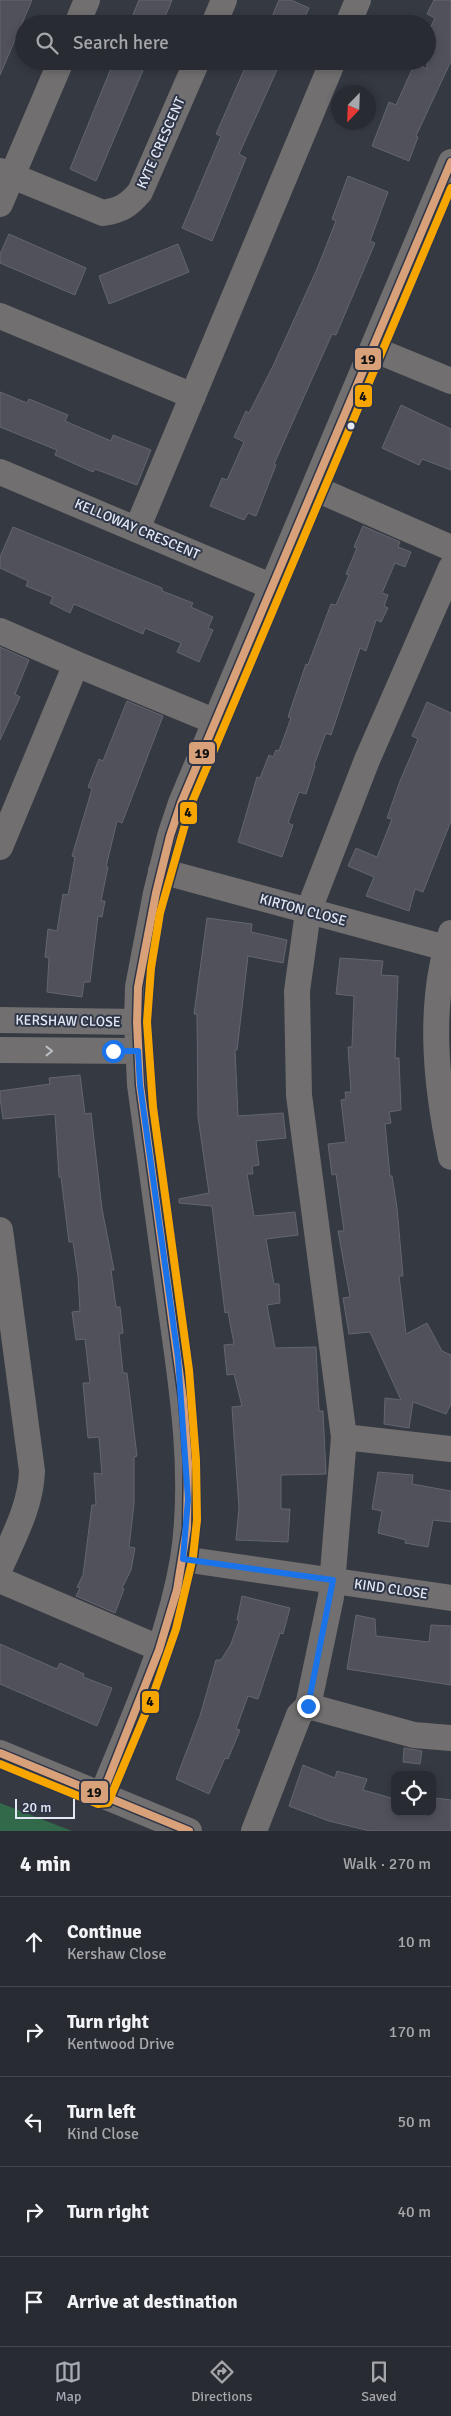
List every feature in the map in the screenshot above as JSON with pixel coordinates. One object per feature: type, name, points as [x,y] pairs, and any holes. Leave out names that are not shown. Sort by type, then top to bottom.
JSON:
[{"type":"street","points":[[81,15],[87,0]]},
{"type":"street","points":[[218,15],[224,0]]},
{"type":"street","points":[[352,15],[358,0]]},
{"type":"street","points":[[0,204],[6,174],[57,70]]},
{"type":"street","name":"KYTE CRESCENT","points":[[6,174],[103,213],[118,211],[129,205],[140,192],[193,70]]},
{"type":"street","points":[[136,529],[329,70]]},
{"type":"street","points":[[102,1795],[160,1648],[183,1559],[188,1499],[179,1366],[140,1085],[138,1051],[137,1022],[141,971],[161,871],[170,836],[182,803],[373,349],[441,214],[451,162]]},
{"type":"street","points":[[0,316],[193,396]]},
{"type":"street","points":[[373,349],[451,381]]},
{"type":"street","name":"KELLOWAY CRESCENT","points":[[1,476],[136,529],[273,587]]},
{"type":"street","points":[[314,488],[451,548]]},
{"type":"street","points":[[254,1831],[299,1715],[308,1706],[333,1580],[344,1437],[299,1095],[297,991],[308,912],[366,760],[451,568]]},
{"type":"street","points":[[0,631],[216,722]]},
{"type":"street","points":[[0,847],[76,664]]},
{"type":"street","name":"KIRTON CLOSE","points":[[161,871],[308,912],[448,941],[439,993],[437,1050],[442,1110],[451,1157]]},
{"type":"street","name":"KERSHAW CLOSE","points":[[0,1020],[137,1022]]},
{"type":"street","points":[[0,1050],[138,1051]]},
{"type":"street","points":[[0,1230],[32,1471],[32,1489],[27,1506],[0,1568]]},
{"type":"street","points":[[344,1437],[451,1449]]},
{"type":"street","name":"KIND CLOSE","points":[[183,1559],[451,1598]]},
{"type":"street","points":[[0,1580],[160,1648]]},
{"type":"street","points":[[308,1706],[414,1735],[451,1738]]},
{"type":"street","points":[[0,1753],[189,1831]]},
{"type":"green space","points":[[0,1803],[72,1831],[0,1831]]},
{"type":"building","points":[[0,0],[32,0],[26,15],[15,15],[15,40],[0,75]]},
{"type":"building","points":[[139,0],[172,0],[166,15],[133,15]]},
{"type":"building","points":[[279,0],[291,0],[309,8],[306,15],[273,15]]},
{"type":"building","points":[[434,0],[451,0],[451,61],[416,136],[418,137],[409,161],[372,146],[389,102],[396,105],[412,70],[436,70],[436,15],[427,14]]},
{"type":"building","points":[[110,70],[143,70],[96,181],[70,169]]},
{"type":"building","points":[[244,70],[277,70],[239,154],[246,158],[212,241],[182,228],[221,136],[216,134]]},
{"type":"building","points":[[348,176],[388,192],[370,241],[375,243],[336,335],[332,334],[274,464],[276,465],[256,516],[248,513],[244,520],[210,506],[222,478],[227,480],[244,442],[234,437],[246,411],[249,413],[273,366],[317,269],[336,221],[332,219]]},
{"type":"building","points":[[9,234],[86,268],[75,295],[0,263],[0,254]]},
{"type":"building","points":[[178,244],[189,272],[109,304],[99,276]]},
{"type":"building","points":[[0,392],[27,403],[29,399],[68,415],[65,421],[111,441],[113,435],[151,450],[137,485],[95,469],[93,472],[55,455],[57,450],[0,427]]},
{"type":"building","points":[[401,405],[451,429],[451,470],[422,459],[419,465],[382,448]]},
{"type":"building","points":[[363,526],[400,542],[398,547],[411,552],[405,567],[395,563],[382,593],[388,595],[384,606],[388,608],[381,622],[376,620],[366,651],[360,648],[331,735],[326,733],[306,794],[299,792],[288,823],[293,825],[282,857],[238,842],[257,777],[260,778],[269,755],[273,757],[276,750],[279,751],[291,718],[288,717],[306,664],[308,665],[331,604],[336,605],[349,575],[346,574],[357,548],[354,547]]},
{"type":"building","points":[[13,527],[162,588],[162,591],[193,603],[191,607],[213,617],[208,628],[213,630],[199,662],[177,652],[181,643],[145,628],[143,634],[74,604],[70,613],[50,603],[53,597],[26,586],[28,581],[0,568],[0,557]]},
{"type":"building","points":[[0,647],[29,660],[15,694],[20,697],[0,740]]},
{"type":"building","points":[[127,701],[163,716],[122,823],[117,821],[106,867],[108,867],[101,901],[105,901],[102,917],[98,916],[90,982],[84,982],[82,997],[47,992],[49,958],[45,957],[48,929],[57,931],[63,894],[68,895],[75,857],[72,856],[92,789],[88,787],[99,759],[103,761]]},
{"type":"building","points":[[427,702],[451,713],[451,821],[423,892],[415,889],[409,911],[366,896],[374,877],[348,866],[356,848],[377,857],[392,819],[387,818],[418,739],[412,736]]},
{"type":"building","points":[[207,918],[252,924],[251,932],[287,940],[283,963],[248,956],[237,1050],[235,1050],[238,1116],[283,1113],[286,1138],[256,1141],[259,1165],[252,1166],[253,1174],[247,1174],[254,1216],[295,1212],[298,1235],[266,1239],[274,1284],[279,1284],[280,1303],[267,1305],[275,1348],[316,1347],[319,1411],[323,1411],[326,1474],[281,1475],[281,1509],[290,1509],[288,1542],[236,1540],[239,1508],[232,1407],[242,1406],[234,1374],[227,1375],[224,1345],[234,1344],[228,1312],[225,1313],[212,1206],[179,1203],[179,1199],[209,1193],[198,1117],[197,1014],[194,1014]]},
{"type":"building","points":[[340,958],[383,961],[381,975],[398,976],[395,1058],[399,1058],[401,1110],[389,1112],[391,1123],[385,1124],[390,1176],[392,1176],[397,1208],[403,1276],[399,1276],[406,1334],[427,1323],[442,1351],[451,1355],[451,1404],[446,1414],[413,1402],[409,1428],[384,1424],[385,1398],[401,1400],[370,1332],[349,1334],[343,1298],[350,1297],[338,1231],[344,1231],[336,1174],[332,1175],[328,1144],[346,1142],[341,1100],[346,1099],[345,1092],[351,1092],[348,1047],[352,1047],[354,996],[336,994]]},
{"type":"building","points":[[80,1075],[85,1114],[91,1113],[102,1209],[114,1270],[111,1270],[116,1307],[120,1307],[123,1333],[119,1334],[123,1373],[127,1373],[137,1456],[134,1457],[134,1504],[129,1547],[135,1548],[131,1570],[122,1588],[124,1589],[115,1613],[76,1596],[80,1588],[77,1587],[83,1575],[92,1505],[96,1505],[94,1473],[102,1474],[99,1437],[88,1438],[83,1383],[90,1383],[85,1339],[76,1340],[72,1312],[80,1311],[78,1276],[73,1242],[69,1242],[61,1177],[59,1177],[55,1114],[3,1119],[0,1098],[0,1091],[50,1084],[49,1078]]},
{"type":"building","points":[[378,1472],[413,1475],[412,1484],[451,1491],[451,1522],[433,1520],[428,1547],[405,1543],[406,1540],[378,1533],[382,1511],[372,1509]]},
{"type":"building","points":[[242,1596],[290,1608],[283,1634],[280,1633],[258,1699],[248,1696],[236,1729],[240,1730],[228,1759],[225,1758],[209,1794],[176,1779],[200,1716],[216,1660],[221,1660],[231,1644],[239,1621],[237,1620]]},
{"type":"building","points":[[356,1615],[375,1619],[376,1636],[429,1642],[431,1625],[451,1626],[451,1685],[347,1669]]},
{"type":"building","points":[[0,1644],[57,1669],[60,1663],[84,1674],[83,1677],[112,1688],[97,1726],[0,1684]]},
{"type":"building","points":[[404,1748],[422,1751],[420,1764],[403,1762]]},
{"type":"building","points":[[303,1765],[335,1778],[337,1771],[367,1779],[363,1790],[391,1798],[391,1816],[436,1816],[436,1798],[451,1800],[451,1831],[370,1831],[329,1821],[289,1806]]},
{"type":"transit line","name":"19","points":[[102,1795],[159,1650],[177,1590],[187,1528],[188,1463],[183,1399],[140,1085],[137,1022],[138,987],[156,893],[170,836],[181,803],[451,162]]},
{"type":"transit line","name":"4","points":[[0,1764],[98,1804],[108,1803],[152,1698],[176,1629],[193,1557],[197,1520],[196,1460],[189,1370],[153,1107],[147,1022],[151,968],[160,913],[190,807],[451,188]]},
{"type":"transit line","name":"19","points":[[0,1753],[189,1831]]},
{"type":"route","points":[[113,1051],[138,1051],[140,1085],[178,1358],[188,1499],[183,1559],[333,1580],[308,1706]]}]
